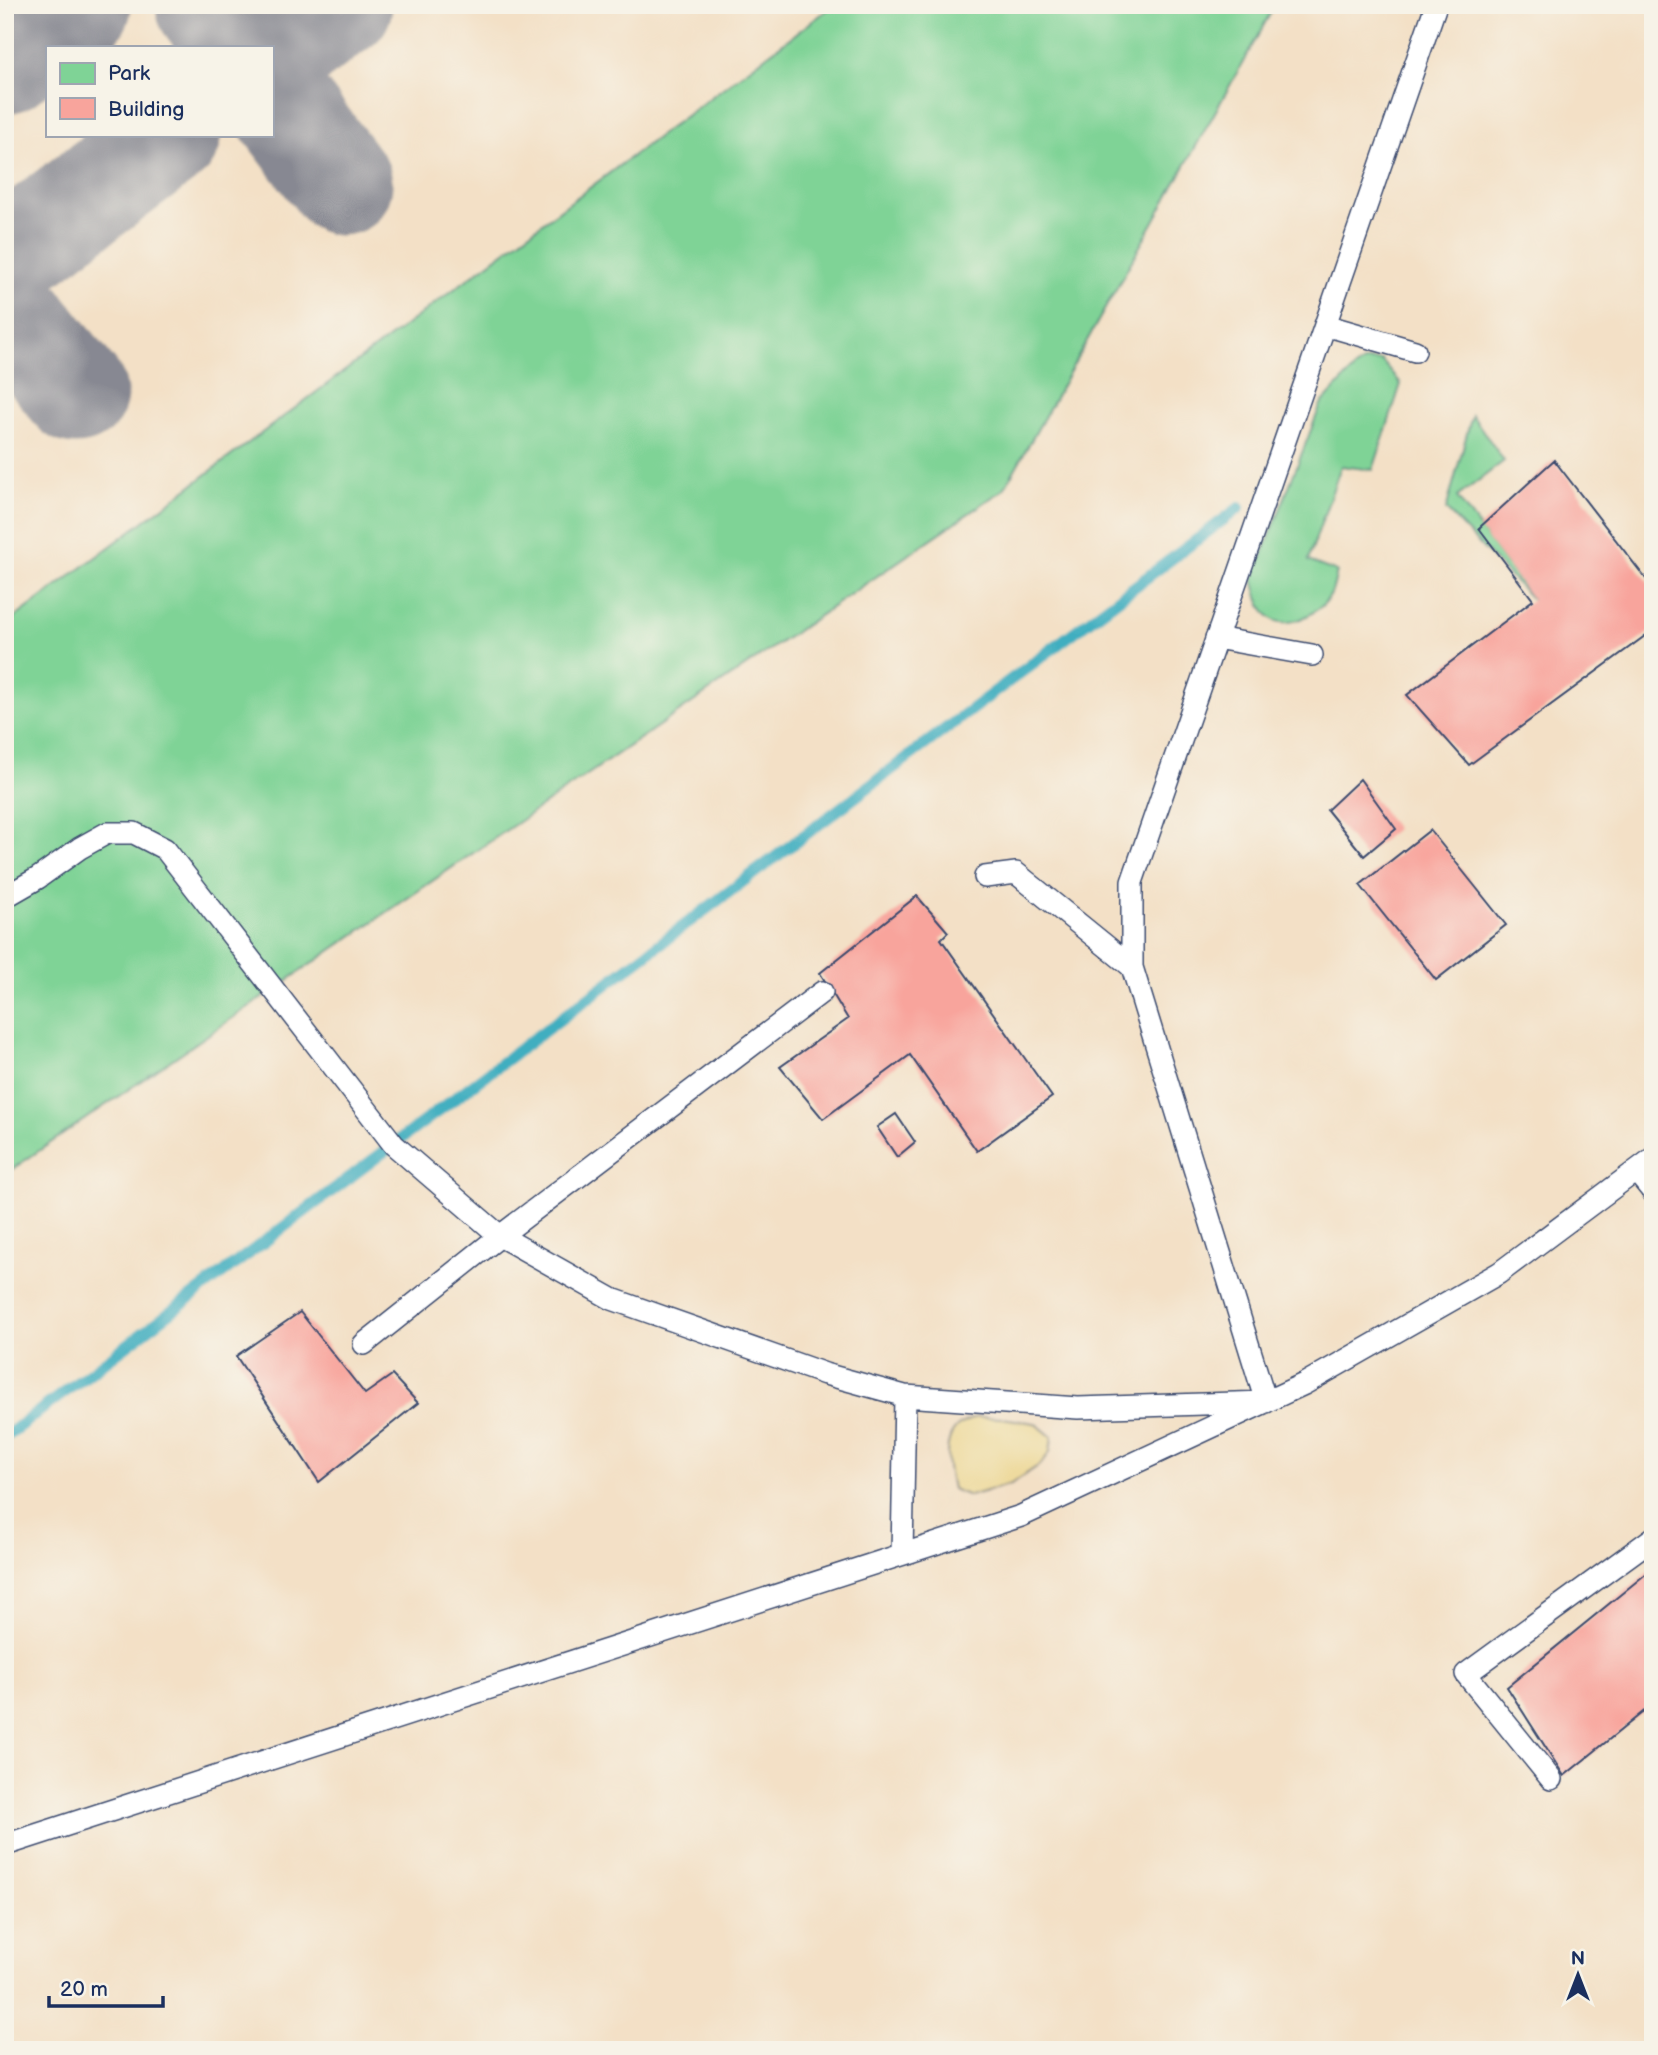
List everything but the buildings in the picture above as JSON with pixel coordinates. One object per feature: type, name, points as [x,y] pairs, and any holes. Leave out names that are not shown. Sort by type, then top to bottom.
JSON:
[{"type":"lane","points":[[1266,1402],[1132,967],[1132,882],[1436,5]]},
{"type":"lane","points":[[1325,325],[1415,351]]},
{"type":"lane","points":[[1216,638],[1312,655]]},
{"type":"lane","points":[[5,897],[107,833],[134,833],[165,849],[394,1145],[500,1236],[612,1299],[825,1374],[905,1396],[1078,1408],[1266,1402]]},
{"type":"lane","points":[[985,877],[1016,873],[1132,967]]},
{"type":"lane","points":[[364,1344],[500,1236],[822,992]]},
{"type":"lane","points":[[5,1845],[1021,1516],[1304,1384],[1499,1273],[1644,1164],[1653,1192]]},
{"type":"lane","points":[[902,1554],[905,1396]]},
{"type":"lane","points":[[1550,1779],[1466,1675],[1653,1538]]},
{"type":"green space","points":[[834,5],[1275,5],[1004,489],[5,1174],[5,625]]},
{"type":"green space","points":[[1381,360],[1401,384],[1373,470],[1341,466],[1308,561],[1337,572],[1331,594],[1319,608],[1302,619],[1292,622],[1274,620],[1262,606],[1253,579],[1321,404],[1354,369],[1365,361]]},
{"type":"green space","points":[[1472,415],[1504,461],[1457,497],[1533,600],[1446,510]]},
{"type":"sand","points":[[977,1417],[1035,1423],[1052,1437],[1050,1452],[1041,1464],[1011,1484],[969,1496],[952,1489],[947,1454],[950,1437],[961,1424]]},
{"type":"waterway","points":[[5,1437],[1239,508]]},
{"type":"taxiway","points":[[5,62],[80,5]]},
{"type":"taxiway","points":[[207,5],[238,46]]},
{"type":"taxiway","points":[[273,56],[341,5]]},
{"type":"taxiway","points":[[273,94],[341,184]]},
{"type":"taxiway","points":[[5,259],[169,136]]},
{"type":"taxiway","points":[[5,304],[76,393]]}]
